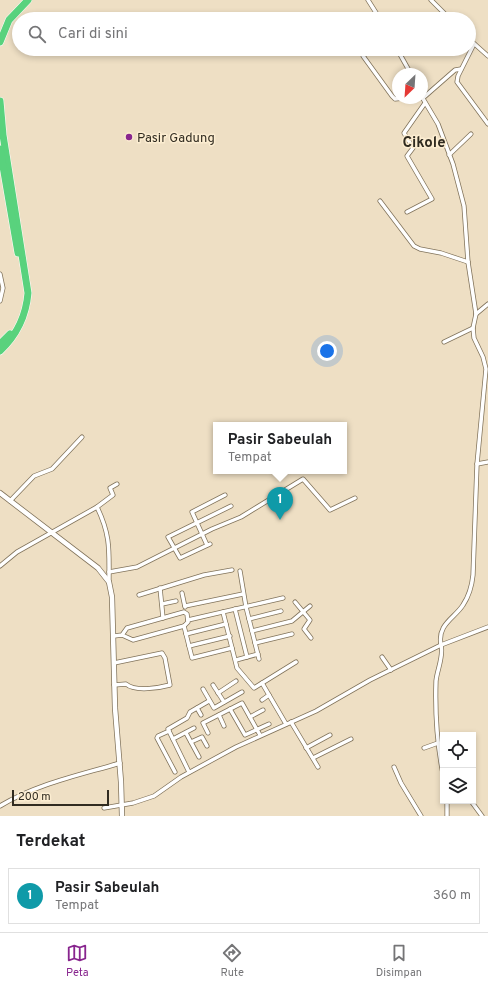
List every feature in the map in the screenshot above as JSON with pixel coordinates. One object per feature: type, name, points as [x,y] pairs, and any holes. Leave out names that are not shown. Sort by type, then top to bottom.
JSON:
[{"type":"highway","points":[[17,12],[28,0]]},
{"type":"highway","points":[[0,42],[9,20],[12,17]]},
{"type":"highway","points":[[0,102],[3,135]]},
{"type":"highway","points":[[0,117],[28,293],[27,303],[20,324],[14,335],[0,351]]},
{"type":"highway","points":[[0,149],[23,293],[20,312],[16,323],[11,332],[0,344]]},
{"type":"street","points":[[368,0],[376,12]]},
{"type":"street","points":[[431,0],[443,12]]},
{"type":"street","points":[[476,46],[488,56]]},
{"type":"street","points":[[363,56],[371,70],[392,96]]},
{"type":"street","points":[[401,56],[408,68]]},
{"type":"street","points":[[468,56],[457,82],[488,124]]},
{"type":"street","points":[[428,92],[455,70],[462,69]]},
{"type":"street","points":[[407,212],[433,198],[407,156],[414,148],[404,132],[424,104]]},
{"type":"street","points":[[426,104],[438,124],[464,206],[468,262],[476,314],[473,328],[474,338],[483,357],[486,369],[477,464],[476,526],[472,584],[464,604],[453,614],[444,627],[441,636],[436,681],[438,743],[442,768]]},
{"type":"street","points":[[449,155],[472,134]]},
{"type":"street","points":[[380,202],[414,246],[468,262]]},
{"type":"street","points":[[0,274],[3,288],[0,301]]},
{"type":"street","points":[[476,314],[488,304]]},
{"type":"street","points":[[444,342],[473,328]]},
{"type":"street","points":[[10,500],[34,476],[52,469],[82,437]]},
{"type":"street","points":[[477,464],[488,462]]},
{"type":"street","points":[[109,572],[137,567],[202,534],[241,517],[303,479],[330,510],[355,498]]},
{"type":"street","points":[[0,566],[17,552],[97,507],[113,495],[110,488],[117,484]]},
{"type":"street","points":[[0,493],[98,568],[109,582]]},
{"type":"street","points":[[225,495],[192,512],[197,523],[202,534],[208,545],[180,558],[168,537],[197,523],[231,506]]},
{"type":"street","points":[[97,507],[105,525],[110,543],[109,582],[114,636],[114,686],[120,763],[122,816]]},
{"type":"street","points":[[139,595],[204,575],[232,570]]},
{"type":"street","points":[[240,570],[243,594],[259,659]]},
{"type":"street","points":[[160,588],[162,618]]},
{"type":"street","points":[[182,593],[188,620]]},
{"type":"street","points":[[184,606],[243,594]]},
{"type":"street","points":[[114,636],[122,635],[133,640],[184,626],[188,620],[283,598]]},
{"type":"street","points":[[162,604],[176,601]]},
{"type":"street","points":[[295,602],[310,622],[304,630],[311,638]]},
{"type":"street","points":[[252,631],[292,621],[310,606]]},
{"type":"street","points":[[235,609],[247,657]]},
{"type":"street","points":[[249,619],[281,611]]},
{"type":"street","points":[[122,635],[127,628],[186,612]]},
{"type":"street","points":[[223,612],[239,671],[254,688],[296,662]]},
{"type":"street","points":[[186,634],[226,624]]},
{"type":"street","points":[[184,626],[192,658],[232,648]]},
{"type":"street","points":[[104,808],[122,805],[154,796],[189,772],[260,735],[316,711],[390,670],[441,645],[488,627]]},
{"type":"street","points":[[255,643],[292,634]]},
{"type":"street","points":[[188,646],[230,636]]},
{"type":"street","points":[[114,663],[162,653],[165,658],[170,684],[163,687],[131,688],[124,684],[114,686]]},
{"type":"street","points":[[236,660],[258,654]]},
{"type":"street","points":[[382,657],[390,670]]},
{"type":"street","points":[[218,693],[236,682]]},
{"type":"street","points":[[262,683],[286,724]]},
{"type":"street","points":[[213,685],[224,702]]},
{"type":"street","points":[[203,689],[214,708],[242,692]]},
{"type":"street","points":[[262,700],[269,695]]},
{"type":"street","points":[[175,772],[157,738],[169,730],[170,727],[187,718],[189,713],[209,701]]},
{"type":"street","points":[[208,733],[203,723],[242,703],[260,735]]},
{"type":"street","points":[[198,708],[201,715]]},
{"type":"street","points":[[230,709],[245,735],[269,724]]},
{"type":"street","points":[[250,717],[262,710]]},
{"type":"street","points":[[219,715],[224,726]]},
{"type":"street","points":[[291,722],[318,767]]},
{"type":"street","points":[[173,740],[194,728]]},
{"type":"street","points":[[169,730],[189,772]]},
{"type":"street","points":[[186,732],[199,757]]},
{"type":"street","points":[[306,748],[330,735]]},
{"type":"street","points":[[191,742],[202,737],[207,746]]},
{"type":"street","points":[[313,758],[351,739]]},
{"type":"street","points":[[424,748],[438,743]]},
{"type":"street","points":[[0,806],[17,796],[120,763]]},
{"type":"street","points":[[394,767],[401,783],[421,816]]},
{"type":"street","points":[[447,804],[447,816]]},
{"type":"street","points":[[473,804],[482,816]]},
{"type":"place","name":"Pasir Gadung","points":[[129,137]]},
{"type":"place","name":"Pasir Sabeulah","points":[[280,520]]},
{"type":"district","name":"Cikole","points":[[424,142]]}]
